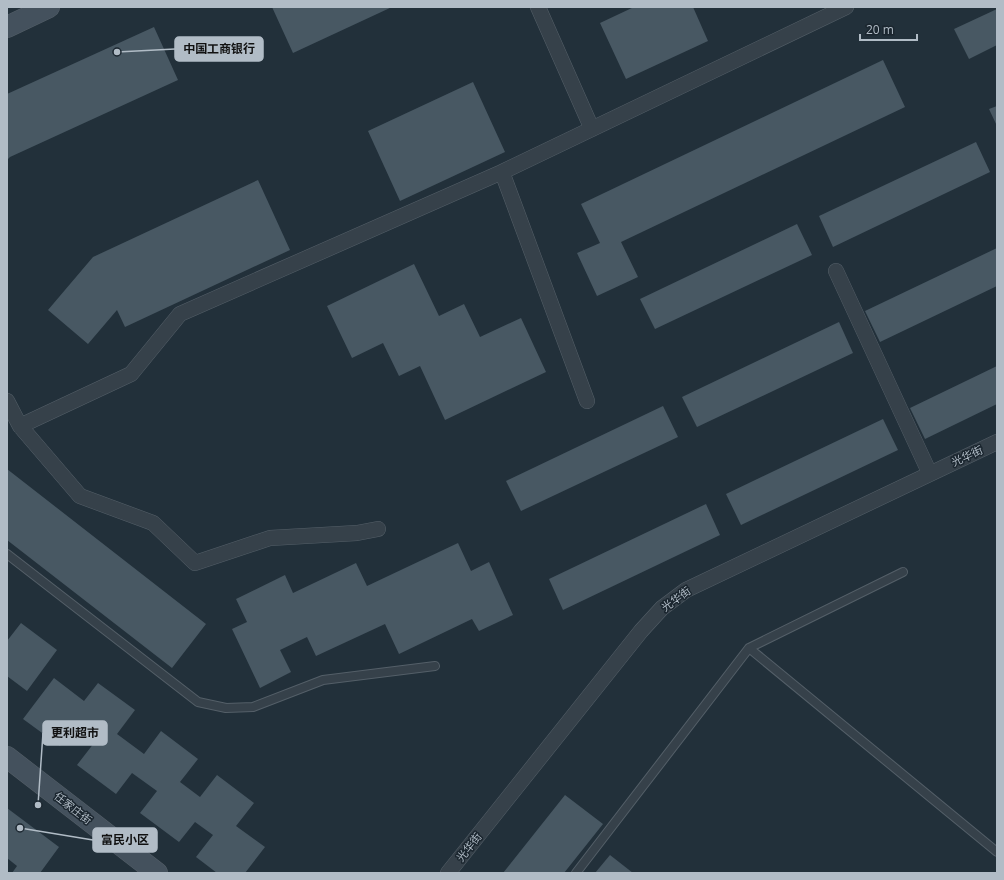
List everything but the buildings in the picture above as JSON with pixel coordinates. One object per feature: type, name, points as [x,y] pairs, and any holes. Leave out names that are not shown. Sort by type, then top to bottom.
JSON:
[{"type":"street","points":[[538,7],[592,129]]},
{"type":"street","points":[[20,426],[131,374],[180,314],[502,172],[846,7]]},
{"type":"street","points":[[7,27],[40,9]]},
{"type":"street","points":[[502,172],[587,401]]},
{"type":"street","points":[[836,271],[930,474]]},
{"type":"street","points":[[7,401],[20,426],[80,496],[153,523],[195,563],[270,538],[357,533],[378,529]]},
{"type":"street","name":"光华街","points":[[448,873],[641,631],[662,608],[686,590],[997,442]]},
{"type":"street","name":"任家庄街","points":[[7,757],[157,873]]},
{"type":"lane","points":[[7,554],[198,702],[226,708],[253,707],[323,680],[434,666]]},
{"type":"lane","points":[[576,873],[749,648],[903,572]]},
{"type":"lane","points":[[749,648],[997,852]]},
{"type":"place","name":"中国工商银行","points":[[117,52]]},
{"type":"place","name":"更利超市","points":[[38,805]]},
{"type":"place","name":"富民小区","points":[[20,828]]}]
